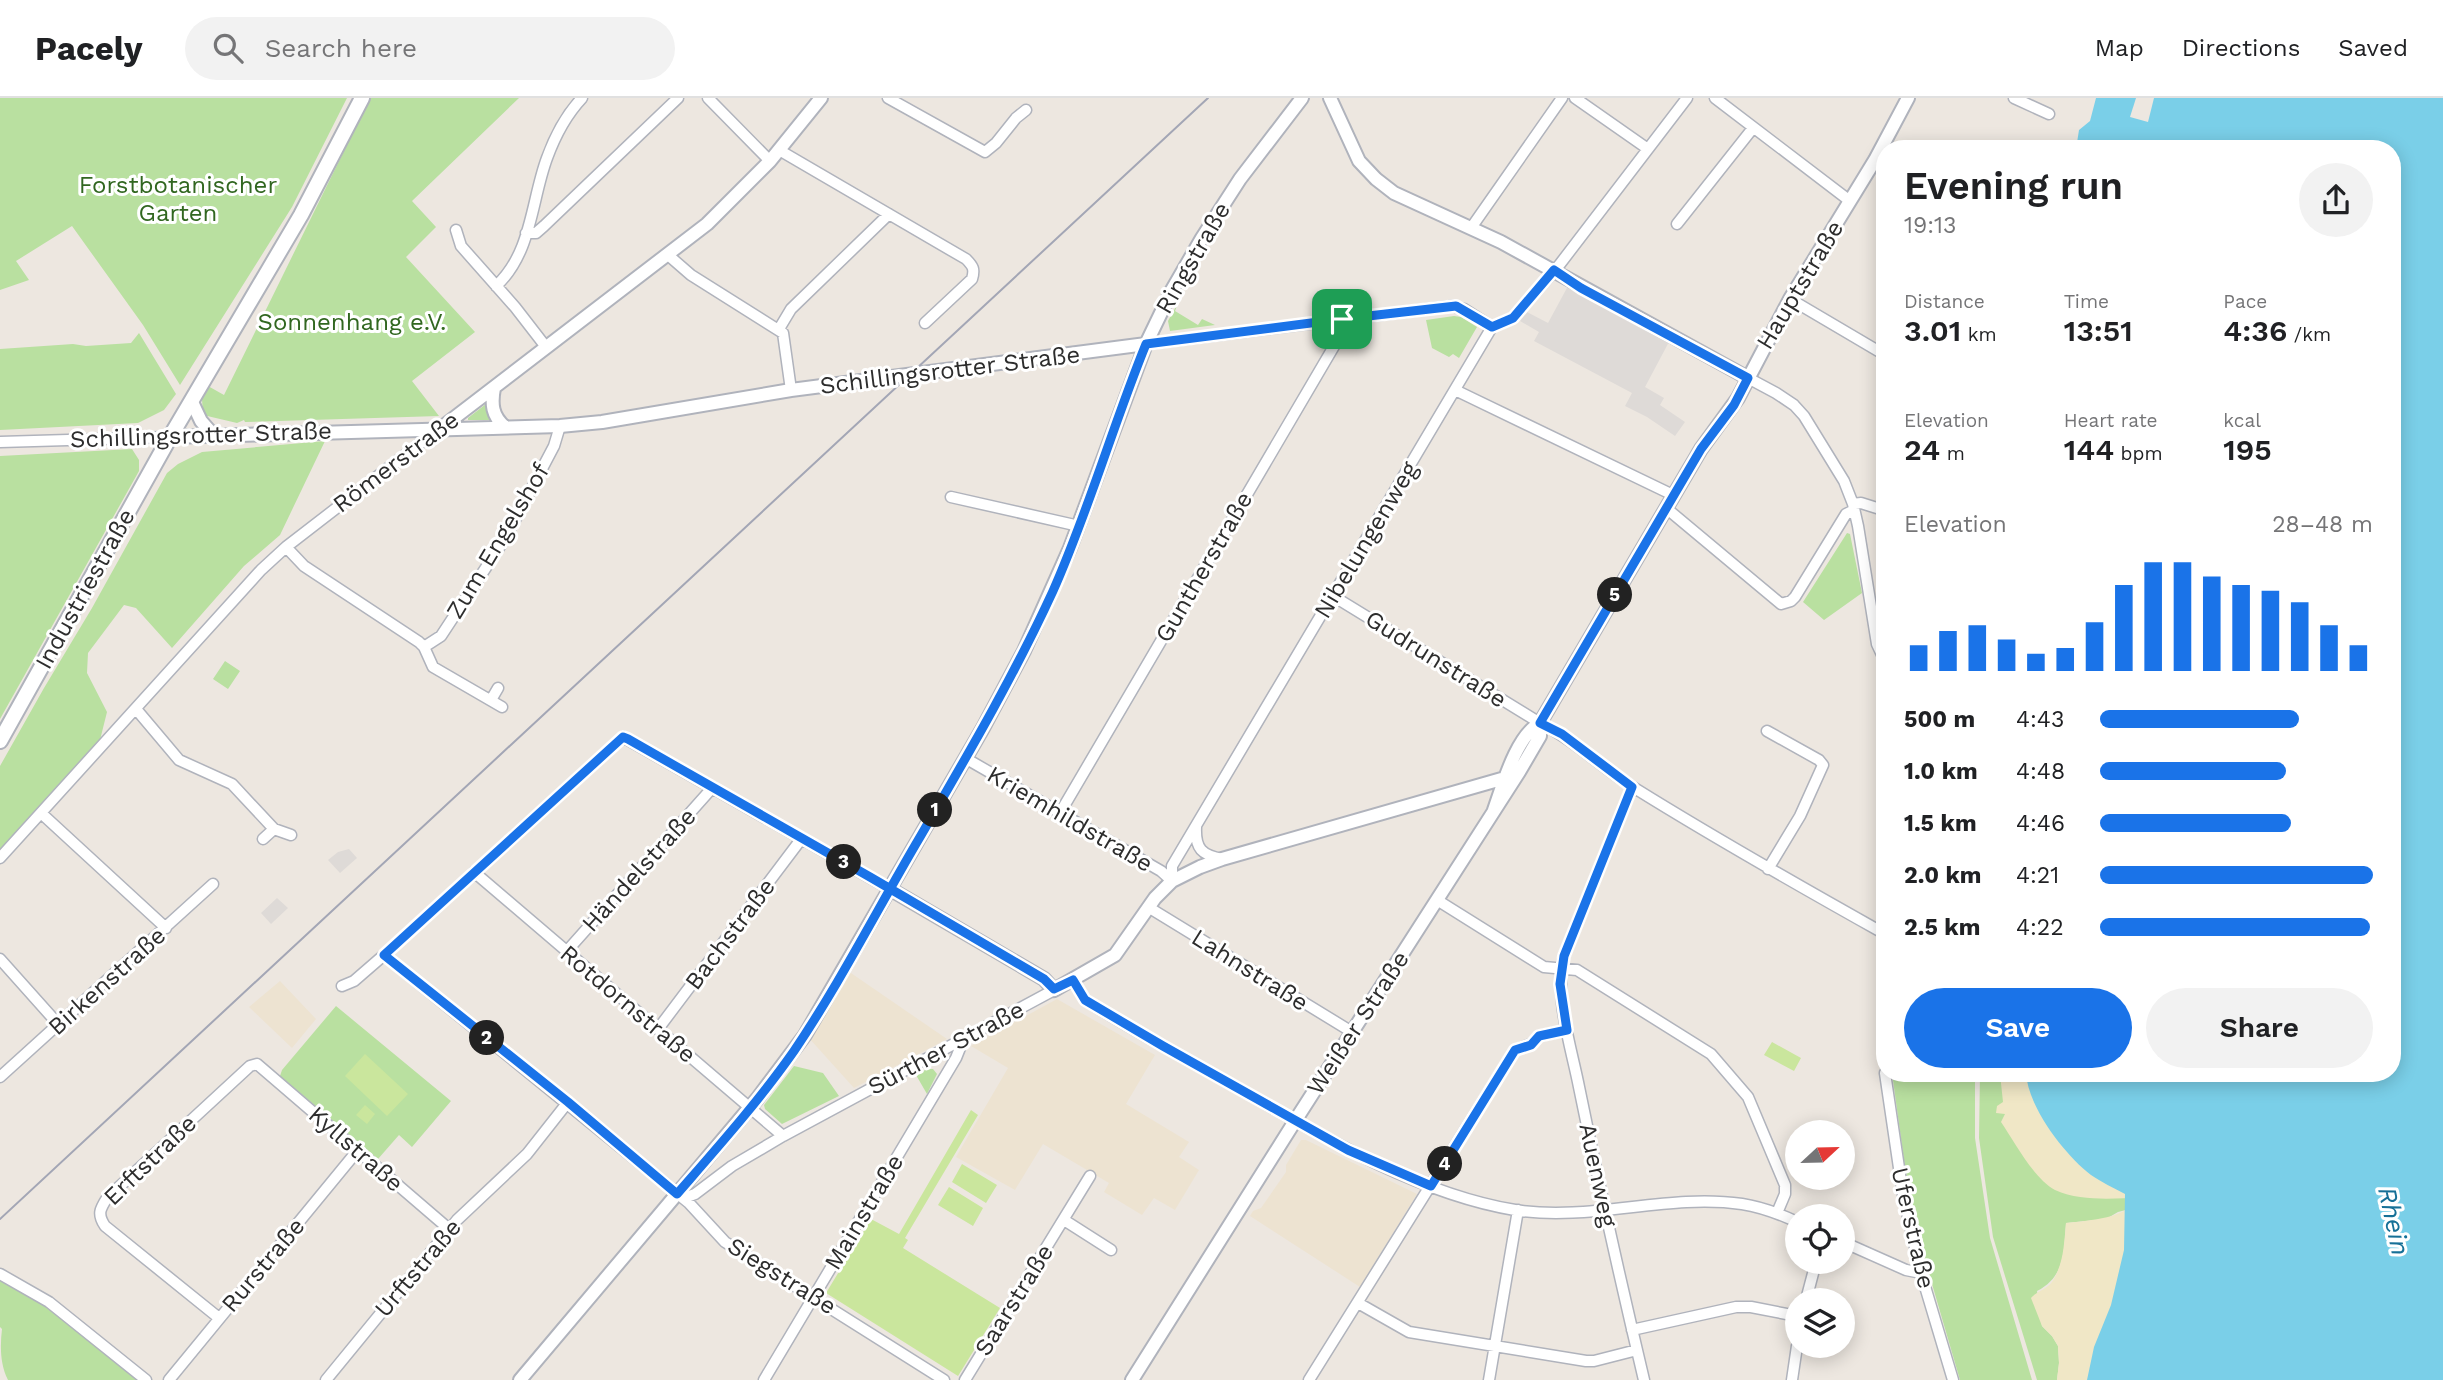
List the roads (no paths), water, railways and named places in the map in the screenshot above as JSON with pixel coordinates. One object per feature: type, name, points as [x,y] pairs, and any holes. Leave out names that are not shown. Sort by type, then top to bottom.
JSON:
[{"type":"main road","name":"Industriestraße","points":[[0,741],[170,437],[301,215],[362,98]]},
{"type":"street","points":[[496,286],[515,264],[546,160],[565,120],[582,98]]},
{"type":"street","points":[[526,233],[536,233],[544,226],[678,98]]},
{"type":"street","points":[[708,98],[770,161]]},
{"type":"street","name":"Römerstraße","points":[[0,858],[225,607],[286,547],[707,224],[770,161],[821,98]]},
{"type":"street","points":[[888,98],[985,152],[1026,110]]},
{"type":"street","name":"Ringstraße","points":[[677,1194],[782,1068],[805,1035],[965,758],[1034,630],[1079,526],[1146,344],[1172,290],[1208,228],[1254,159],[1302,98]]},
{"type":"street","points":[[1330,98],[1356,157],[1372,176],[1409,201],[1471,228],[1554,270],[1581,288],[1794,405],[1804,416],[1844,481],[1853,507],[1876,638]]},
{"type":"street","points":[[1471,228],[1562,98]]},
{"type":"street","points":[[1575,98],[1648,149]]},
{"type":"street","name":"Nibelungenweg","points":[[1172,881],[1172,866],[1492,327],[1513,318],[1554,270],[1687,98]]},
{"type":"street","points":[[1716,98],[1850,201]]},
{"type":"street","name":"Hauptstraße","points":[[1890,140],[1908,98]]},
{"type":"street","points":[[2014,98],[2049,114]]},
{"type":"street","points":[[1677,224],[1753,128]]},
{"type":"street","points":[[779,150],[972,265],[972,278],[925,323]]},
{"type":"street","name":"Hauptstraße","points":[[1505,778],[1526,735],[1540,723],[1701,449],[1738,398],[1790,299],[1850,201],[1876,168]]},
{"type":"street","points":[[779,329],[791,309],[889,214]]},
{"type":"street","points":[[456,230],[461,246],[547,347]]},
{"type":"street","points":[[668,255],[691,275],[783,333],[791,390]]},
{"type":"street","points":[[1790,299],[1876,350]]},
{"type":"street","name":"Schillingsrotter Straße","points":[[0,442],[560,426],[602,422],[791,390],[1456,306],[1492,327]]},
{"type":"street","name":"Guntherstraße","points":[[1060,813],[1340,336],[1342,319]]},
{"type":"street","points":[[494,388],[492,407],[496,418],[505,427]]},
{"type":"street","points":[[1455,390],[1673,495]]},
{"type":"street","points":[[192,402],[201,421],[215,437]]},
{"type":"street","name":"Zum Engelshof","points":[[424,647],[441,636],[506,537],[554,446],[560,426]]},
{"type":"street","points":[[402,429],[408,439],[408,453]]},
{"type":"street","points":[[951,497],[1079,526]]},
{"type":"street","points":[[1666,508],[1781,604],[1795,597],[1846,514],[1861,503],[1876,506]]},
{"type":"street","points":[[286,547],[304,566],[424,647],[433,667],[502,707]]},
{"type":"street","name":"Gudrunstraße","points":[[1333,596],[1562,734],[1632,787],[1768,869],[1876,929]]},
{"type":"street","points":[[491,700],[498,688]]},
{"type":"street","points":[[136,709],[179,760],[232,784],[274,829],[291,835]]},
{"type":"street","name":"Hauptstraße","points":[[1519,772],[1540,736],[1540,723]]},
{"type":"street","points":[[1767,731],[1819,760],[1823,765],[1800,816],[1768,869]]},
{"type":"street","points":[[342,986],[354,981],[384,955],[623,737],[890,888],[1044,979],[1054,989]]},
{"type":"street","name":"Hauptstraße","points":[[1482,784],[1516,754]]},
{"type":"street","name":"Kriemhildstraße","points":[[965,758],[1161,871],[1172,881]]},
{"type":"street","points":[[1505,778],[1519,772]]},
{"type":"street","name":"Weißer Straße","points":[[1132,1380],[1519,772]]},
{"type":"street","name":"Weißer Straße","points":[[1494,810],[1505,778]]},
{"type":"street","name":"Sürther Straße","points":[[677,1194],[687,1197],[695,1194],[732,1166],[783,1136],[1115,955],[1148,907],[1172,881],[1222,859],[1505,778]]},
{"type":"street","points":[[1482,784],[1491,790],[1494,796],[1494,810]]},
{"type":"street","name":"Händelstraße","points":[[566,952],[713,787]]},
{"type":"street","points":[[1561,969],[1632,787]]},
{"type":"street","points":[[41,813],[166,928]]},
{"type":"street","points":[[1196,827],[1195,840],[1200,850],[1210,857],[1222,859]]},
{"type":"street","points":[[263,839],[274,829]]},
{"type":"street","name":"Bachstraße","points":[[658,1029],[802,838]]},
{"type":"street","name":"Rotdornstraße","points":[[474,872],[783,1136]]},
{"type":"street","name":"Birkenstraße","points":[[0,1077],[213,884]]},
{"type":"street","points":[[1437,900],[1545,967],[1577,970],[1710,1054],[1748,1097],[1784,1185],[1785,1194],[1777,1213]]},
{"type":"street","name":"Lahnstraße","points":[[1148,907],[1352,1032]]},
{"type":"street","name":"Siegstraße","points":[[384,955],[689,1203],[725,1242],[944,1380]]},
{"type":"street","points":[[0,959],[58,1024]]},
{"type":"street","name":"Auenweg","points":[[1561,969],[1560,984],[1567,1030],[1604,1211],[1643,1380]]},
{"type":"street","points":[[1073,980],[1085,1000],[1295,1121],[1348,1150],[1431,1186],[1483,1203],[1518,1210],[1572,1213],[1661,1204],[1721,1202],[1744,1204],[1785,1217]]},
{"type":"street","points":[[1309,1380],[1515,1050],[1531,1045],[1539,1036],[1567,1030]]},
{"type":"street","name":"Mainstraße","points":[[764,1380],[956,1058],[959,1042]]},
{"type":"street","name":"Erftstraße","points":[[219,1318],[104,1226],[100,1209],[107,1198],[250,1066],[257,1064],[262,1067]]},
{"type":"street","name":"Kyllstraße","points":[[262,1067],[449,1229]]},
{"type":"street","name":"Uferstraße","points":[[1886,1082],[1903,1195],[1921,1273],[1953,1380]]},
{"type":"street","name":"Urftstraße","points":[[326,1380],[449,1229],[531,1149],[568,1102]]},
{"type":"street","name":"Rurstraße","points":[[169,1380],[358,1150]]},
{"type":"street","name":"Saarstraße","points":[[965,1380],[1090,1176]]},
{"type":"street","points":[[520,1380],[677,1194]]},
{"type":"street","points":[[1489,1380],[1518,1210]]},
{"type":"street","name":"Saarstraße","points":[[1064,1220],[1111,1250]]},
{"type":"street","points":[[1855,1247],[1906,1270],[1921,1273]]},
{"type":"street","points":[[0,1274],[49,1302],[146,1380]]},
{"type":"street","points":[[1358,1303],[1409,1332],[1586,1361],[1637,1350]]},
{"type":"street","points":[[1632,1330],[1736,1307],[1785,1314]]},
{"type":"street","points":[[1793,1380],[1796,1358]]},
{"type":"water","name":"Rhein","points":[[2096,98],[2443,98],[2443,1380],[2087,1380],[2094,1347],[2111,1305],[2124,1250],[2125,1194],[2091,1175],[2070,1155],[2040,1115],[2027,1082],[2401,1082],[2401,140],[2077,140],[2079,130],[2090,121]]},
{"type":"tram line","points":[[0,1219],[1208,98]]},
{"type":"park label","name":"Forstbotanischer Garten","points":[[178,199]]},
{"type":"park label","name":"Sonnenhang e.V.","points":[[352,322]]}]
